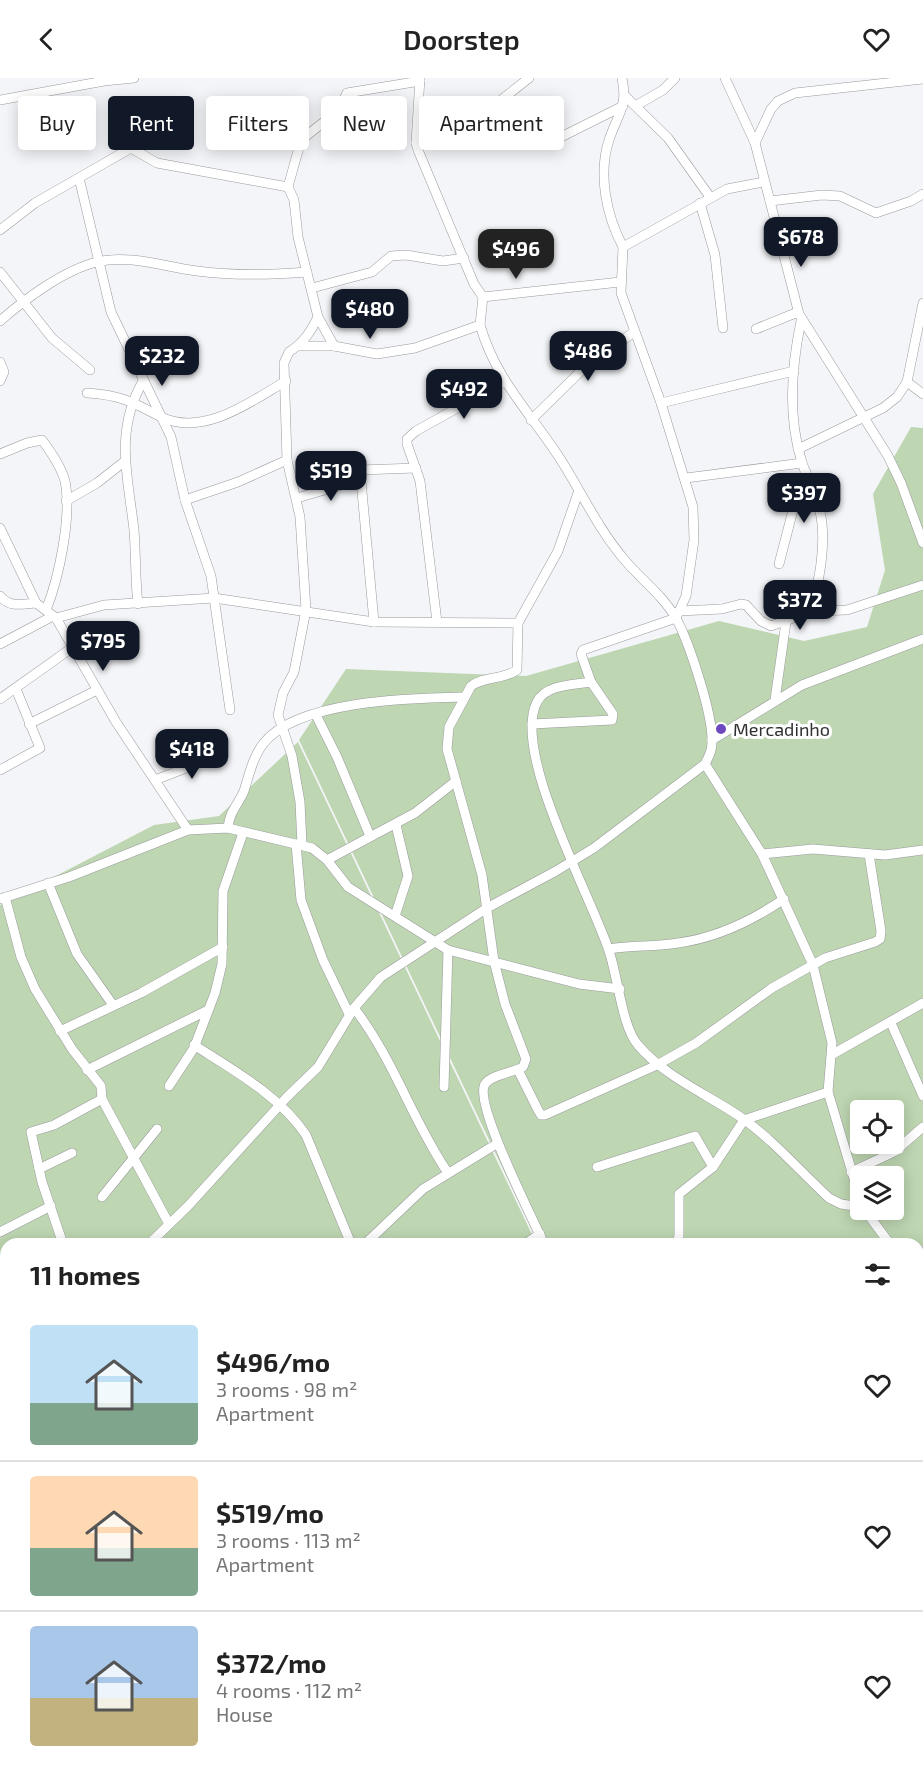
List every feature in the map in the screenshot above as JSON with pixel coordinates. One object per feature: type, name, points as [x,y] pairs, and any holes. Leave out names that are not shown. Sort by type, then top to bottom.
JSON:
[{"type":"street","points":[[0,100],[104,81],[134,78]]},
{"type":"street","points":[[416,143],[491,108],[529,78]]},
{"type":"street","points":[[622,78],[625,101],[610,137],[604,159],[603,176],[615,228],[623,248],[620,282],[634,332],[686,478],[693,507],[694,540],[686,596],[677,614]]},
{"type":"street","points":[[637,105],[663,90],[675,78]]},
{"type":"street","points":[[725,78],[755,143],[800,316],[864,416],[901,483],[923,543]]},
{"type":"street","points":[[755,143],[771,109],[778,101],[804,91],[844,82],[923,79]]},
{"type":"street","points":[[160,1238],[169,1224],[279,1105],[318,1067],[352,1011],[381,977],[487,908],[572,862],[705,764],[711,754],[712,740],[700,687],[677,614],[622,558],[578,493],[559,456],[504,382],[490,356],[480,325],[483,297],[474,284],[416,143],[420,80],[346,93],[339,110],[301,140],[288,187],[294,200],[298,237],[318,317],[334,346]]},
{"type":"street","points":[[564,135],[625,101],[637,105],[668,138],[710,197]]},
{"type":"street","points":[[0,230],[35,203],[135,148],[158,163],[288,187]]},
{"type":"street","points":[[79,178],[97,262],[111,312],[171,437],[185,500],[211,576],[230,710]]},
{"type":"street","points":[[623,248],[727,189],[764,182]]},
{"type":"street","points":[[770,201],[822,195],[840,196],[876,213],[911,201],[923,194]]},
{"type":"street","points":[[700,203],[715,255],[723,328]]},
{"type":"street","points":[[312,288],[372,272],[391,256],[406,255],[444,261],[464,258]]},
{"type":"street","points":[[0,321],[23,300],[97,262],[141,262],[196,271],[251,276],[307,272]]},
{"type":"street","points":[[0,272],[52,338],[90,370]]},
{"type":"street","points":[[483,297],[620,282]]},
{"type":"street","points":[[798,449],[883,408],[897,397],[907,382],[922,309]]},
{"type":"street","points":[[756,328],[800,316]]},
{"type":"street","points":[[800,316],[794,371],[798,449],[819,506],[822,523],[823,548],[812,611]]},
{"type":"street","points":[[318,317],[299,346],[285,356],[287,459],[297,498],[306,610],[294,672],[284,693],[278,715],[296,779],[301,900],[323,960],[352,1011],[378,1043],[420,1129],[448,1173]]},
{"type":"street","points":[[299,346],[334,346],[376,354],[415,348],[480,325]]},
{"type":"street","points":[[531,420],[582,369],[634,332]]},
{"type":"street","points":[[0,362],[4,372],[0,381]]},
{"type":"street","points":[[661,403],[794,371]]},
{"type":"street","points":[[138,604],[134,530],[125,460],[132,401],[143,381]]},
{"type":"street","points":[[87,393],[132,401],[163,418],[213,421],[285,381]]},
{"type":"street","points":[[437,622],[420,481],[407,444],[410,435],[504,382]]},
{"type":"street","points":[[907,382],[923,394]]},
{"type":"street","points":[[0,454],[27,442],[42,440],[59,466],[64,481],[66,501],[59,573],[52,615]]},
{"type":"street","points":[[185,500],[238,482],[287,459]]},
{"type":"street","points":[[66,501],[97,483],[125,460]]},
{"type":"street","points":[[374,622],[359,480],[360,470],[364,468],[416,468]]},
{"type":"street","points":[[686,478],[804,468]]},
{"type":"street","points":[[779,564],[804,468]]},
{"type":"street","points":[[297,498],[359,480]]},
{"type":"street","points":[[542,1238],[489,1119],[484,1088],[489,1080],[518,1070],[526,1064],[526,1059],[505,1004],[494,961],[487,908],[470,822],[447,749],[447,736],[449,727],[464,698],[477,682],[507,677],[517,670],[518,624],[558,551],[578,493]]},
{"type":"street","points":[[0,528],[36,603],[52,615],[188,830]]},
{"type":"street","points":[[532,724],[612,720],[613,714],[591,682],[581,654],[583,650],[677,614],[722,609],[741,604],[749,608],[767,626],[786,622],[812,611],[847,610],[923,585]]},
{"type":"street","points":[[0,596],[6,603],[12,605],[36,603]]},
{"type":"street","points":[[0,644],[52,615],[104,605],[214,598],[374,622],[518,624]]},
{"type":"street","points":[[775,700],[786,622]]},
{"type":"street","points":[[712,740],[775,700],[816,678],[923,639]]},
{"type":"street","points":[[0,699],[73,647]]},
{"type":"street","points":[[591,682],[557,688],[543,694],[538,700],[532,724],[532,737],[559,835],[609,949],[630,1034],[657,1065],[702,1090],[744,1120],[829,1197],[841,1204],[850,1206]]},
{"type":"street","points":[[0,770],[40,748],[16,689]]},
{"type":"street","points":[[29,724],[98,690]]},
{"type":"street","points":[[228,828],[229,815],[243,792],[257,755],[264,743],[282,726],[370,701],[464,698]]},
{"type":"street","points":[[316,715],[337,757],[370,836]]},
{"type":"street","points":[[155,780],[219,755]]},
{"type":"street","points":[[705,764],[762,855],[813,964],[833,1054],[827,1081],[828,1092],[850,1169]]},
{"type":"street","points":[[327,860],[347,851],[370,836],[396,825],[433,801],[456,781]]},
{"type":"street","points":[[394,916],[408,876],[396,825]]},
{"type":"street","points":[[169,1224],[102,1099],[101,1086],[60,1031],[35,989],[21,957],[3,898],[188,830],[228,828],[312,848],[327,860],[348,887],[448,950],[579,984],[620,989]]},
{"type":"street","points":[[169,1086],[194,1045],[222,964],[223,891],[243,833]]},
{"type":"street","points":[[762,855],[813,849],[868,854],[923,850]]},
{"type":"street","points":[[518,1070],[541,1115],[657,1065],[696,1043],[772,988],[813,964],[880,939],[868,854]]},
{"type":"street","points":[[48,883],[77,954],[113,1005]]},
{"type":"street","points":[[609,949],[629,945],[681,943],[745,922],[783,899]]},
{"type":"street","points":[[60,1031],[141,993],[223,947]]},
{"type":"street","points":[[444,1087],[448,950]]},
{"type":"street","points":[[833,1054],[923,1003]]},
{"type":"street","points":[[87,1070],[208,1010]]},
{"type":"street","points":[[891,1023],[923,1096]]},
{"type":"street","points":[[194,1045],[279,1105],[298,1122],[306,1135],[349,1238]]},
{"type":"street","points":[[678,1238],[679,1194],[713,1167],[744,1120],[828,1092]]},
{"type":"street","points":[[61,1238],[39,1169],[31,1132],[54,1125],[102,1099]]},
{"type":"street","points":[[864,1166],[894,1152],[923,1127]]},
{"type":"street","points":[[102,1197],[157,1129]]},
{"type":"street","points":[[597,1167],[695,1136],[713,1167]]},
{"type":"street","points":[[370,1238],[423,1189],[498,1143]]},
{"type":"street","points":[[39,1169],[72,1153]]},
{"type":"street","points":[[0,1232],[51,1206]]},
{"type":"street","points":[[871,1220],[885,1238]]},
{"type":"green space","points":[[911,427],[923,428],[923,1238],[536,1238],[299,740],[346,669],[526,676],[719,621],[804,641],[867,627],[885,570],[873,494]]},
{"type":"green space","points":[[298,742],[534,1238],[0,1238],[0,905],[154,825],[219,816]]},
{"type":"place","name":"Mercadinho","points":[[721,729]]}]
